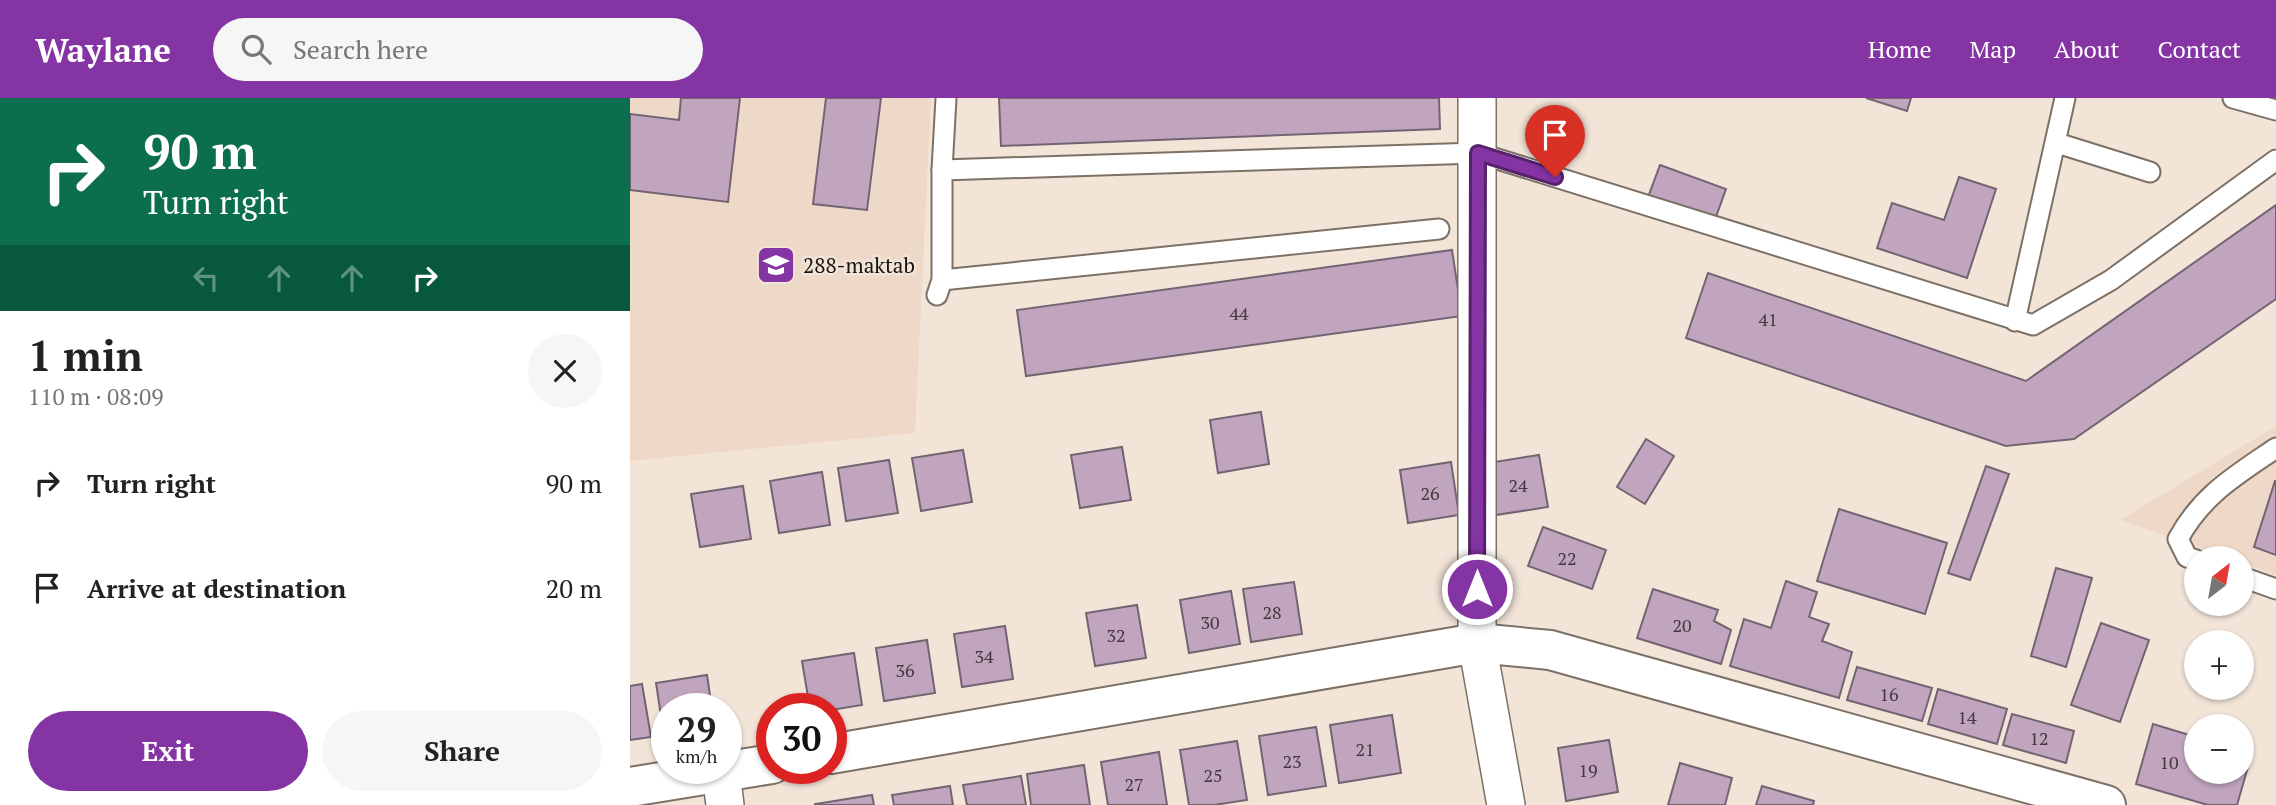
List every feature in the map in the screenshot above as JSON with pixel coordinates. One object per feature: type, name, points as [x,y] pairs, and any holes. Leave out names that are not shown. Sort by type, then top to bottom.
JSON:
[{"type":"street","points":[[1477,98],[1477,643],[1506,805]]},
{"type":"street","points":[[847,751],[1477,643],[1550,650],[2106,805]]},
{"type":"street","points":[[630,787],[723,789],[756,772]]},
{"type":"lane","points":[[946,98],[940,287],[1439,229]]},
{"type":"lane","points":[[2015,321],[2065,98]]},
{"type":"lane","points":[[2233,98],[2276,110]]},
{"type":"lane","points":[[2057,143],[2150,172]]},
{"type":"lane","points":[[942,170],[1478,153],[2033,326],[2111,280],[2276,160]]},
{"type":"lane","points":[[2184,551],[2178,539],[2189,520],[2213,492],[2276,448]]},
{"type":"lane","points":[[2254,581],[2276,589]]},
{"type":"shaded area","name":"288-maktab","points":[[630,98],[931,98],[915,433],[630,461]]},
{"type":"shaded area","points":[[2276,426],[2276,575],[2254,567],[2254,546],[2195,546],[2120,520]]},
{"type":"building","points":[[681,98],[740,98],[728,202],[630,190],[630,114],[679,120]]},
{"type":"building","points":[[826,98],[881,98],[867,210],[813,204]]},
{"type":"building","points":[[999,98],[1439,98],[1440,129],[1001,146]]},
{"type":"building","points":[[1866,98],[1911,98],[1907,111]]},
{"type":"building","points":[[1660,165],[1726,189],[1713,225],[1647,200]]},
{"type":"building","points":[[1959,177],[1996,189],[1967,278],[1877,248],[1892,203],[1944,220]]},
{"type":"building","points":[[2276,205],[2276,299],[2074,439],[2006,446],[1686,338],[1708,273],[2026,381]]},
{"type":"building","points":[[1452,250],[1462,316],[1026,376],[1017,310]]},
{"type":"building","points":[[1261,412],[1269,464],[1218,473],[1210,420]]},
{"type":"building","points":[[1646,439],[1674,456],[1645,504],[1617,487]]},
{"type":"building","points":[[1122,447],[1131,500],[1080,508],[1071,455]]},
{"type":"building","points":[[963,450],[972,502],[921,511],[912,458]]},
{"type":"building","points":[[1539,455],[1548,507],[1496,515],[1488,463]]},
{"type":"building","points":[[889,460],[898,513],[846,521],[838,468]]},
{"type":"building","points":[[1451,462],[1459,515],[1408,523],[1400,470]]},
{"type":"building","points":[[1986,466],[2009,474],[1970,580],[1948,573]]},
{"type":"building","points":[[822,472],[830,525],[779,533],[770,481]]},
{"type":"building","points":[[2275,481],[2276,481],[2276,555],[2254,547]]},
{"type":"building","points":[[743,486],[751,539],[700,547],[691,494]]},
{"type":"building","points":[[1839,509],[1947,543],[1925,614],[1817,581]]},
{"type":"building","points":[[1543,527],[1606,550],[1592,589],[1528,566]]},
{"type":"building","points":[[2056,568],[2092,578],[2066,667],[2031,656]]},
{"type":"building","points":[[1786,581],[1817,592],[1809,617],[1829,624],[1822,641],[1852,652],[1839,698],[1730,666],[1744,619],[1771,628]]},
{"type":"building","points":[[1294,582],[1302,634],[1251,642],[1243,589]]},
{"type":"building","points":[[1653,589],[1718,610],[1714,621],[1731,630],[1721,664],[1637,638]]},
{"type":"building","points":[[1231,591],[1240,644],[1189,653],[1180,600]]},
{"type":"building","points":[[1137,605],[1146,658],[1095,666],[1086,613]]},
{"type":"building","points":[[2101,623],[2149,640],[2120,722],[2071,705]]},
{"type":"building","points":[[1005,626],[1013,679],[962,687],[954,634]]},
{"type":"building","points":[[927,640],[935,693],[884,701],[876,648]]},
{"type":"building","points":[[854,653],[862,705],[847,707],[847,693],[807,693],[802,661]]},
{"type":"building","points":[[1857,667],[1932,688],[1922,721],[1847,700]]},
{"type":"building","points":[[707,675],[710,693],[658,693],[656,683]]},
{"type":"building","points":[[642,684],[651,737],[630,740],[630,686]]},
{"type":"building","points":[[1938,689],[2007,709],[1997,744],[1928,724]]},
{"type":"building","points":[[2012,714],[2074,731],[2066,763],[2003,745]]},
{"type":"building","points":[[1392,715],[1401,773],[1339,783],[1330,725]]},
{"type":"building","points":[[2153,724],[2184,733],[2184,784],[2243,784],[2237,805],[2208,805],[2136,784]]},
{"type":"building","points":[[1316,727],[1326,786],[1268,795],[1259,736]]},
{"type":"building","points":[[1609,740],[1618,792],[1566,801],[1558,748]]},
{"type":"building","points":[[1237,741],[1247,800],[1214,805],[1189,805],[1180,750]]},
{"type":"building","points":[[1159,752],[1167,805],[1108,805],[1101,762]]},
{"type":"building","points":[[1680,763],[1732,778],[1725,805],[1668,805]]},
{"type":"building","points":[[1084,765],[1090,805],[1031,805],[1027,774]]},
{"type":"building","points":[[1021,776],[1026,805],[967,805],[963,785]]},
{"type":"building","points":[[950,786],[953,805],[894,805],[892,795]]},
{"type":"building","points":[[1762,786],[1814,801],[1813,805],[1756,805]]},
{"type":"building","points":[[872,795],[874,805],[815,805],[815,804]]},
{"type":"place","name":"288-maktab","points":[[776,265]]},
{"type":"route","points":[[1477,589],[1478,153],[1555,177]]}]
